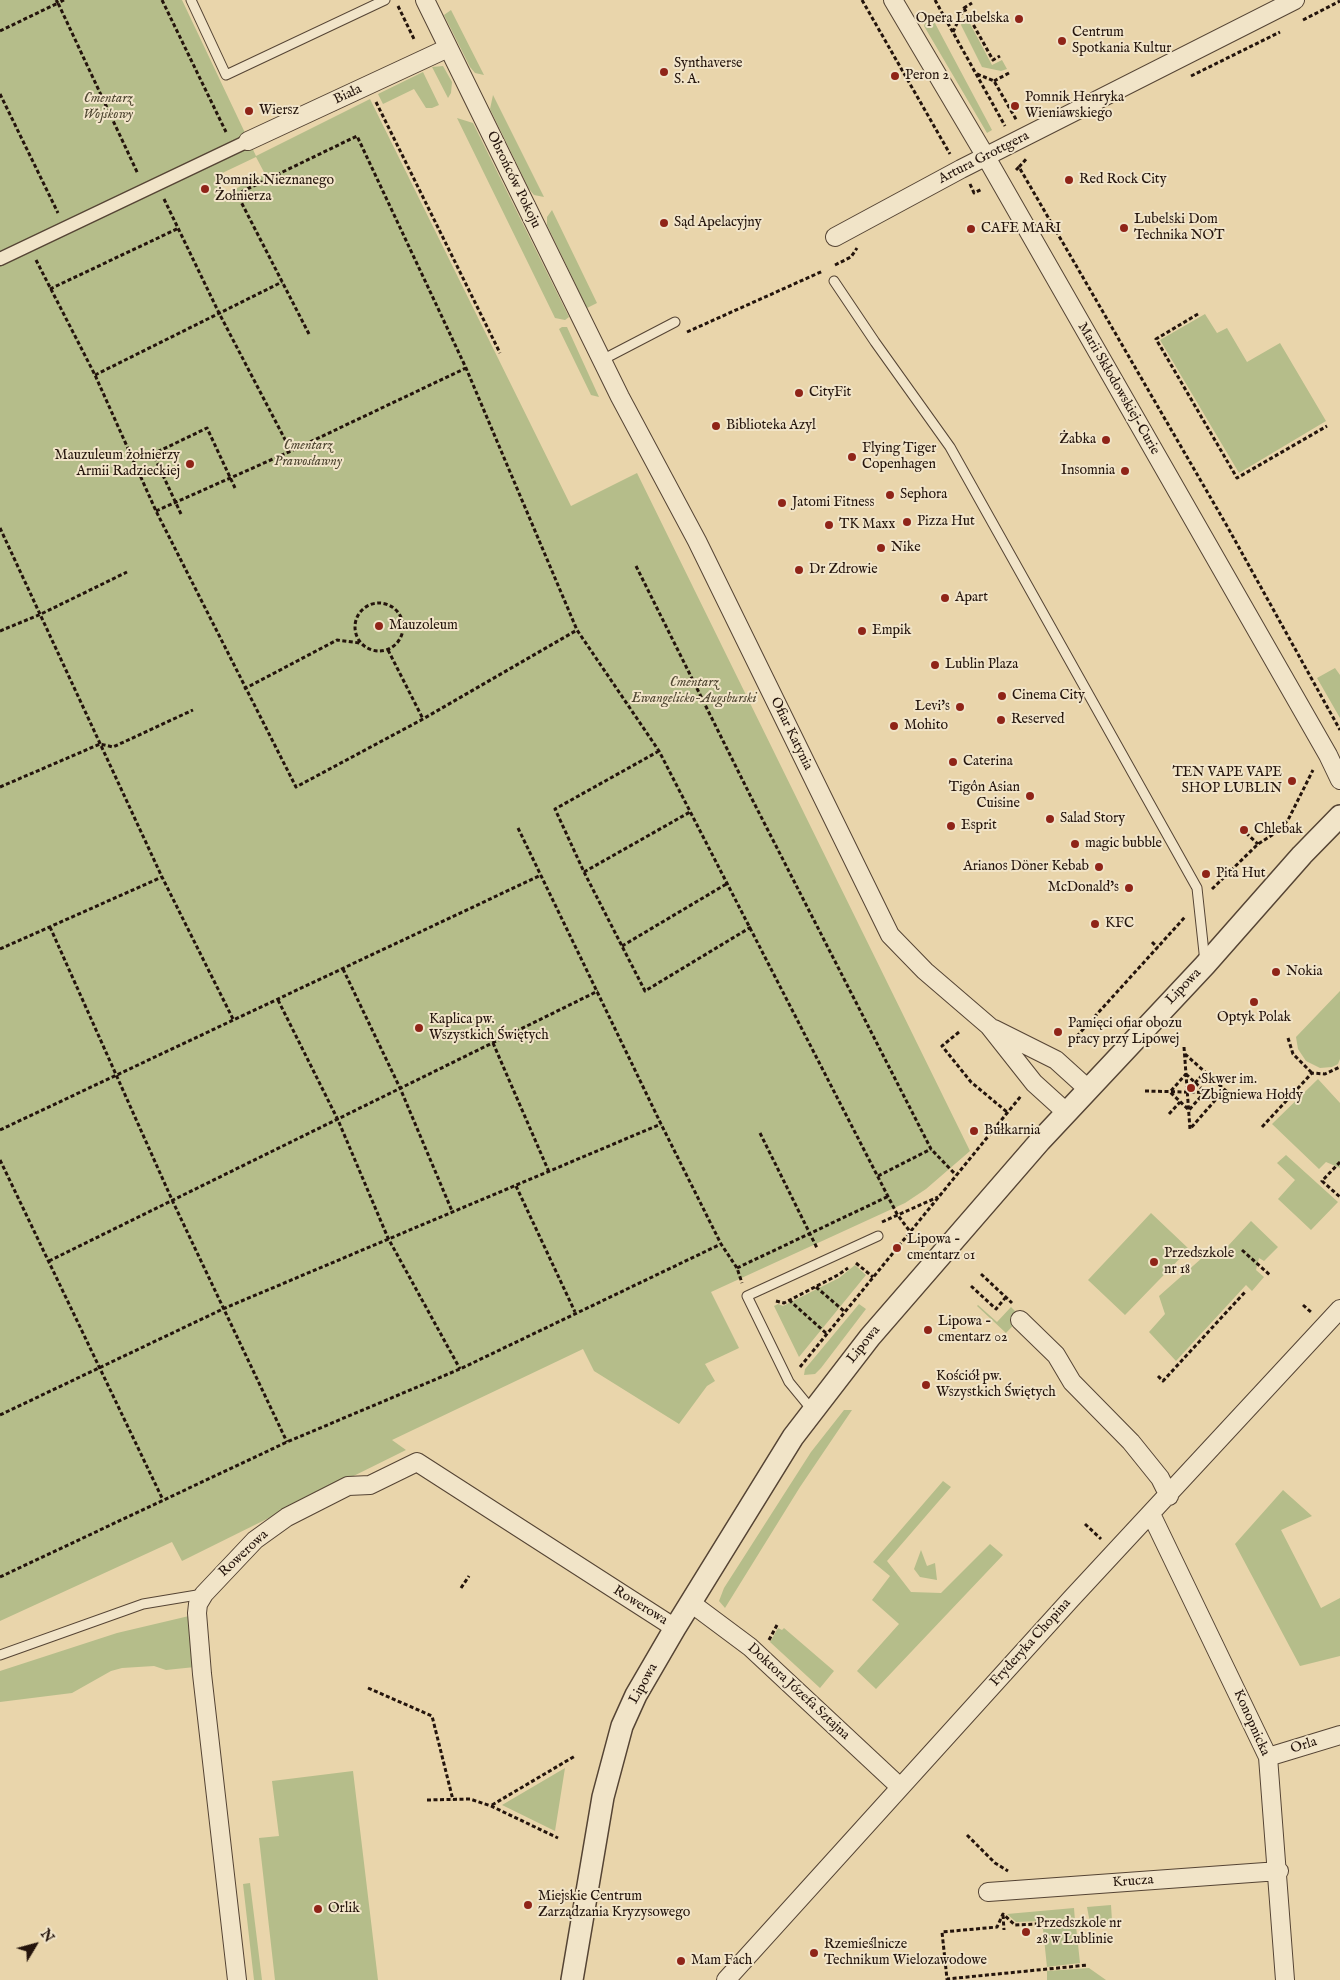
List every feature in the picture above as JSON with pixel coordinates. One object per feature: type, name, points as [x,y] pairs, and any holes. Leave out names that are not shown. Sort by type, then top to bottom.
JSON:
[{"type":"street","name":"Obrońców Pokoju","points":[[425,0],[602,360]]},
{"type":"street","name":"Marii Skłodowskiej-Curie","points":[[893,0],[986,157],[1328,755],[1340,780]]},
{"type":"street","name":"Artura Grottgera","points":[[835,237],[986,157],[1295,0]]},
{"type":"street","name":"Biała","points":[[241,144],[448,48]]},
{"type":"street","points":[[0,259],[241,144]]},
{"type":"street","name":"Ofiar Katynia","points":[[602,360],[697,541],[890,936],[926,971],[989,1026],[1034,1083],[1066,1112]]},
{"type":"street","name":"Lipowa","points":[[572,1980],[589,1872],[613,1755],[622,1726],[636,1694],[775,1465],[812,1410],[938,1256],[1066,1112],[1205,965],[1302,855],[1340,816]]},
{"type":"street","name":"Ofiar Katynia","points":[[989,1026],[1056,1060],[1088,1089]]},
{"type":"street","name":"Fryderyka Chopina","points":[[726,1980],[900,1787],[1340,1309]]},
{"type":"street","points":[[1019,1314],[1056,1355],[1072,1382],[1131,1442],[1160,1478],[1169,1496]]},
{"type":"street","name":"Rowerowa","points":[[237,1980],[202,1674],[197,1613],[198,1604],[204,1594],[255,1540],[287,1517],[348,1486],[370,1485],[416,1462],[675,1628]]},
{"type":"street","name":"Konopnicka","points":[[1151,1514],[1268,1757],[1279,1871],[1285,1980]]},
{"type":"street","name":"Doktora Józefa Sztajna","points":[[691,1603],[750,1646],[900,1787]]},
{"type":"street","name":"Orla","points":[[1268,1757],[1340,1735]]},
{"type":"street","name":"Krucza","points":[[988,1892],[1279,1871]]},
{"type":"lane","points":[[190,0],[226,75],[386,0]]},
{"type":"lane","points":[[834,281],[875,342],[950,446],[1197,888],[1205,965]]},
{"type":"lane","points":[[602,360],[675,322]]},
{"type":"lane","points":[[812,1410],[789,1382],[747,1296],[878,1236]]},
{"type":"lane","points":[[0,1655],[143,1604],[204,1594]]},
{"type":"path","points":[[56,0],[58,3],[64,0]]},
{"type":"path","points":[[162,0],[241,144]]},
{"type":"path","points":[[396,0],[414,39]]},
{"type":"path","points":[[862,0],[951,155]]},
{"type":"path","points":[[935,0],[1004,123]]},
{"type":"path","points":[[953,32],[964,8],[972,3]]},
{"type":"path","points":[[964,8],[993,60],[1000,56]]},
{"type":"path","points":[[994,81],[1009,73]]},
{"type":"path","points":[[976,74],[994,81],[1017,121]]},
{"type":"path","points":[[368,85],[500,353]]},
{"type":"path","points":[[0,94],[65,228]]},
{"type":"path","points":[[308,334],[237,194],[357,136],[466,368],[577,630],[659,751],[897,1214],[911,1233]]},
{"type":"path","points":[[50,289],[179,228]]},
{"type":"path","points":[[29,246],[95,375],[156,511],[244,689],[296,787],[424,720],[577,630]]},
{"type":"path","points":[[688,331],[824,271]]},
{"type":"path","points":[[95,375],[282,282]]},
{"type":"path","points":[[1198,314],[1156,339],[1237,478],[1327,426]]},
{"type":"path","points":[[156,511],[466,368]]},
{"type":"path","points":[[181,514],[153,454],[207,428],[235,488]]},
{"type":"path","points":[[0,528],[162,877],[233,1020]]},
{"type":"path","points":[[636,566],[753,801],[931,1149],[956,1175]]},
{"type":"path","points":[[0,631],[41,614],[127,572]]},
{"type":"path","points":[[244,689],[337,640],[361,643],[373,651],[388,650],[400,639],[403,623],[395,609],[388,604],[372,604],[359,613],[354,629],[361,643]]},
{"type":"path","points":[[388,650],[424,720]]},
{"type":"path","points":[[0,787],[100,744],[113,747],[193,710]]},
{"type":"path","points":[[659,751],[555,809],[584,872],[645,991],[751,928]]},
{"type":"path","points":[[584,872],[690,812]]},
{"type":"path","points":[[518,828],[661,1124],[721,1244],[736,1268],[747,1296]]},
{"type":"path","points":[[1246,833],[1258,844]]},
{"type":"path","points":[[0,1130],[542,876]]},
{"type":"path","points":[[0,950],[162,877]]},
{"type":"path","points":[[622,946],[728,883]]},
{"type":"path","points":[[50,927],[173,1202],[288,1442]]},
{"type":"path","points":[[1152,942],[1158,948]]},
{"type":"path","points":[[342,969],[400,1088],[452,1211]]},
{"type":"path","points":[[49,1261],[173,1202],[598,991]]},
{"type":"path","points":[[277,1000],[338,1120],[388,1238],[460,1369]]},
{"type":"path","points":[[959,1032],[942,1046],[971,1082],[1007,1112]]},
{"type":"path","points":[[1288,1038],[1293,1054],[1312,1073],[1325,1074],[1340,1067]]},
{"type":"path","points":[[492,1043],[548,1172]]},
{"type":"path","points":[[1184,1047],[1190,1129],[1223,1091]]},
{"type":"path","points":[[1185,1054],[1223,1091],[1234,1098]]},
{"type":"path","points":[[1195,1083],[1205,1072]]},
{"type":"path","points":[[1262,1127],[1312,1073]]},
{"type":"path","points":[[1186,1074],[1205,1092]]},
{"type":"path","points":[[1170,1092],[1186,1074]]},
{"type":"path","points":[[1145,1091],[1223,1091]]},
{"type":"path","points":[[1170,1092],[1188,1110]]},
{"type":"path","points":[[1188,1110],[1205,1092]]},
{"type":"path","points":[[1169,1114],[1180,1102]]},
{"type":"path","points":[[0,1415],[225,1308],[661,1124]]},
{"type":"path","points":[[760,1133],[818,1251]]},
{"type":"path","points":[[878,1176],[931,1149]]},
{"type":"path","points":[[0,1160],[163,1500]]},
{"type":"path","points":[[1340,1162],[1322,1181],[1340,1197]]},
{"type":"path","points":[[516,1186],[575,1312]]},
{"type":"path","points":[[736,1268],[889,1196]]},
{"type":"path","points":[[0,1577],[288,1442],[460,1369],[575,1312],[721,1244]]},
{"type":"path","points":[[1242,1250],[1271,1276]]},
{"type":"path","points":[[770,1304],[777,1300],[784,1303],[838,1275],[855,1262],[873,1277]]},
{"type":"path","points":[[981,1274],[1006,1297],[1019,1314]]},
{"type":"path","points":[[970,1286],[996,1309],[1006,1297]]},
{"type":"path","points":[[816,1287],[845,1312]]},
{"type":"path","points":[[1158,1376],[1163,1381],[1244,1292]]},
{"type":"path","points":[[789,1300],[827,1334]]},
{"type":"path","points":[[796,1360],[800,1368]]},
{"type":"path","points":[[1085,1524],[1102,1540]]},
{"type":"path","points":[[460,1588],[469,1576]]},
{"type":"path","points":[[767,1642],[778,1625]]},
{"type":"path","points":[[368,1688],[432,1716],[453,1800]]},
{"type":"path","points":[[491,1806],[575,1756]]},
{"type":"path","points":[[427,1800],[470,1800],[491,1806],[558,1838]]},
{"type":"path","points":[[967,1835],[995,1863],[1010,1872]]},
{"type":"path","points":[[1002,1907],[1004,1930]]},
{"type":"path","points":[[1003,1914],[1015,1925],[1037,1924],[1040,1927],[1083,1922]]},
{"type":"path","points":[[1003,1914],[997,1927],[942,1932],[947,1979],[1088,1965]]},
{"type":"green space","points":[[0,0],[182,0],[256,156],[370,99],[571,506],[637,473],[970,1151],[926,1189],[905,1203],[711,1292],[739,1348],[705,1364],[715,1381],[707,1386],[679,1424],[594,1371],[583,1349],[392,1440],[406,1450],[182,1561],[172,1542],[0,1621]],"holes":[[[256,157],[265,174],[225,194],[216,176]]]},
{"type":"green space","points":[[451,10],[484,75],[475,73],[470,67],[444,15]]},
{"type":"green space","points":[[929,12],[992,130],[987,133],[924,26]]},
{"type":"green space","points":[[965,14],[992,65],[1002,60],[1007,69],[1001,71],[982,67],[961,25]]},
{"type":"green space","points":[[443,66],[452,82],[451,93],[448,98],[432,67]]},
{"type":"green space","points":[[423,72],[439,105],[426,108],[414,89],[383,104],[378,94]]},
{"type":"green space","points":[[493,95],[544,197],[534,195],[529,189],[490,109]]},
{"type":"green space","points":[[457,118],[473,123],[569,317],[565,320],[555,318]]},
{"type":"green space","points":[[552,210],[597,303],[587,308],[547,225],[547,217]]},
{"type":"green space","points":[[1205,314],[1217,333],[1227,328],[1247,362],[1280,343],[1326,421],[1239,473],[1160,340]]},
{"type":"green space","points":[[567,327],[599,397],[591,395],[559,329]]},
{"type":"green space","points":[[1335,668],[1340,675],[1340,718],[1317,678]]},
{"type":"green space","points":[[1340,991],[1340,1059],[1338,1064],[1332,1067],[1320,1068],[1306,1061],[1298,1049],[1296,1037]]},
{"type":"green space","points":[[1318,1079],[1340,1103],[1340,1168],[1326,1162],[1319,1169],[1272,1124]]},
{"type":"green space","points":[[1286,1155],[1338,1202],[1311,1230],[1278,1199],[1295,1180],[1277,1163]]},
{"type":"green space","points":[[1151,1213],[1189,1249],[1125,1315],[1088,1280]]},
{"type":"green space","points":[[1251,1221],[1278,1247],[1264,1261],[1259,1258],[1256,1270],[1264,1277],[1252,1291],[1246,1285],[1176,1361],[1149,1332],[1165,1314],[1159,1296],[1211,1250],[1227,1247]]},
{"type":"green space","points":[[855,1265],[866,1275],[799,1357],[774,1306],[778,1304],[783,1306],[839,1278]]},
{"type":"green space","points":[[859,1304],[866,1309],[821,1368],[815,1374],[804,1375],[805,1369]]},
{"type":"green space","points":[[978,1305],[997,1322],[1011,1307],[1021,1317],[1006,1333]]},
{"type":"green space","points":[[844,1410],[852,1410],[800,1487],[725,1608],[719,1601],[724,1588],[811,1452]]},
{"type":"green space","points":[[943,1481],[951,1487],[887,1561],[911,1592],[941,1593],[990,1544],[1003,1555],[876,1689],[857,1671],[899,1624],[872,1600],[890,1576],[873,1562]]},
{"type":"green space","points":[[1283,1490],[1312,1516],[1281,1530],[1321,1608],[1340,1598],[1340,1656],[1300,1666],[1235,1544]]},
{"type":"green space","points":[[921,1550],[927,1566],[935,1563],[937,1580],[920,1577],[914,1569]]},
{"type":"green space","points":[[189,1616],[195,1667],[166,1670],[154,1666],[122,1668],[111,1671],[72,1693],[0,1702],[0,1671],[117,1633]]},
{"type":"green space","points":[[778,1628],[782,1630],[784,1628],[834,1671],[820,1688],[770,1642]]},
{"type":"green space","points":[[565,1768],[555,1831],[502,1805]]},
{"type":"green space","name":"Orlik","points":[[353,1771],[378,1980],[275,1980],[259,1838],[279,1836],[272,1781]]},
{"type":"green space","points":[[250,1883],[262,1980],[254,1980],[243,1884]]},
{"type":"green space","points":[[1111,1905],[1112,1921],[1090,1923],[1087,1907]]},
{"type":"green space","points":[[1074,1908],[1075,1921],[1045,1924],[1041,1921],[1016,1922],[1007,1914]]},
{"type":"green space","points":[[1076,1926],[1080,1963],[1047,1967],[1043,1929]]},
{"type":"green space","points":[[1089,1968],[1106,1980],[1047,1980],[1047,1971]]},
{"type":"place","name":"Opera Lubelska","points":[[1019,19]]},
{"type":"place","name":"Centrum Spotkania Kultur","points":[[1062,41]]},
{"type":"place","name":"Synthaverse S. A.","points":[[664,72]]},
{"type":"place","name":"Peron 2","points":[[895,76]]},
{"type":"place","name":"Pomnik Henryka Wieniawskiego","points":[[1015,106]]},
{"type":"place","name":"Wiersz","points":[[249,111]]},
{"type":"place","name":"Red Rock City","points":[[1069,180]]},
{"type":"place","name":"Pomnik Nieznanego Żołnierza","points":[[205,189]]},
{"type":"place","name":"Sąd Apelacyjny","points":[[664,223]]},
{"type":"place","name":"Lubelski Dom Technika NOT","points":[[1124,228]]},
{"type":"place","name":"CAFE MARI","points":[[971,229]]},
{"type":"place","name":"CityFit","points":[[799,393]]},
{"type":"place","name":"Biblioteka Azyl","points":[[716,426]]},
{"type":"place","name":"Żabka","points":[[1106,440]]},
{"type":"place","name":"Flying Tiger Copenhagen","points":[[852,457]]},
{"type":"place","name":"Mauzuleum żołnierzy Armii Radzieckiej","points":[[190,464]]},
{"type":"place","name":"Insomnia","points":[[1125,471]]},
{"type":"place","name":"Sephora","points":[[890,495]]},
{"type":"place","name":"Jatomi Fitness","points":[[782,503]]},
{"type":"place","name":"Pizza Hut","points":[[907,522]]},
{"type":"place","name":"TK Maxx","points":[[829,525]]},
{"type":"place","name":"Nike","points":[[881,548]]},
{"type":"place","name":"Dr Zdrowie","points":[[799,570]]},
{"type":"place","name":"Apart","points":[[945,598]]},
{"type":"place","name":"Mauzoleum","points":[[379,626]]},
{"type":"place","name":"Empik","points":[[862,631]]},
{"type":"place","name":"Lublin Plaza","points":[[935,665]]},
{"type":"place","name":"Cinema City","points":[[1002,696]]},
{"type":"place","name":"Levi's","points":[[960,707]]},
{"type":"place","name":"Reserved","points":[[1001,720]]},
{"type":"place","name":"Mohito","points":[[894,726]]},
{"type":"place","name":"Caterina","points":[[953,762]]},
{"type":"place","name":"TEN VAPE VAPE SHOP LUBLIN","points":[[1292,781]]},
{"type":"place","name":"Tigôn Asian Cuisine","points":[[1030,796]]},
{"type":"place","name":"Salad Story","points":[[1050,819]]},
{"type":"place","name":"Esprit","points":[[951,826]]},
{"type":"place","name":"Chlebak","points":[[1244,830]]},
{"type":"place","name":"magic bubble","points":[[1075,844]]},
{"type":"place","name":"Arianos Döner Kebab","points":[[1099,867]]},
{"type":"place","name":"Pita Hut","points":[[1206,874]]},
{"type":"place","name":"McDonald's","points":[[1129,888]]},
{"type":"place","name":"KFC","points":[[1095,924]]},
{"type":"place","name":"Nokia","points":[[1276,972]]},
{"type":"place","name":"Optyk Polak","points":[[1254,1002]]},
{"type":"place","name":"Kaplica pw. Wszystkich Świętych","points":[[419,1028]]},
{"type":"place","name":"Pamięci ofiar obozu pracy przy Lipowej","points":[[1058,1032]]},
{"type":"place","name":"Skwer im. Zbigniewa Hołdy","points":[[1191,1088]]},
{"type":"place","name":"Bułkarnia","points":[[974,1131]]},
{"type":"place","name":"Lipowa - cmentarz 01","points":[[897,1248]]},
{"type":"place","name":"Przedszkole nr 18","points":[[1154,1262]]},
{"type":"place","name":"Lipowa - cmentarz 02","points":[[928,1330]]},
{"type":"place","name":"Kościół pw. Wszystkich Świętych","points":[[926,1385]]},
{"type":"place","name":"Miejskie Centrum Zarządzania Kryzysowego","points":[[528,1905]]},
{"type":"place","name":"Orlik","points":[[318,1909]]},
{"type":"place","name":"Przedszkole nr 28 w Lublinie","points":[[1026,1932]]},
{"type":"place","name":"Rzemieślnicze Technikum Wielozawodowe","points":[[814,1953]]},
{"type":"place","name":"Mam Fach","points":[[681,1961]]},
{"type":"park label","name":"Cmentarz Wojskowy","points":[[108,108]]},
{"type":"park label","name":"Cmentarz Prawosławny","points":[[308,454]]},
{"type":"park label","name":"Cmentarz Ewangelicko-Augsburski","points":[[694,692]]}]
